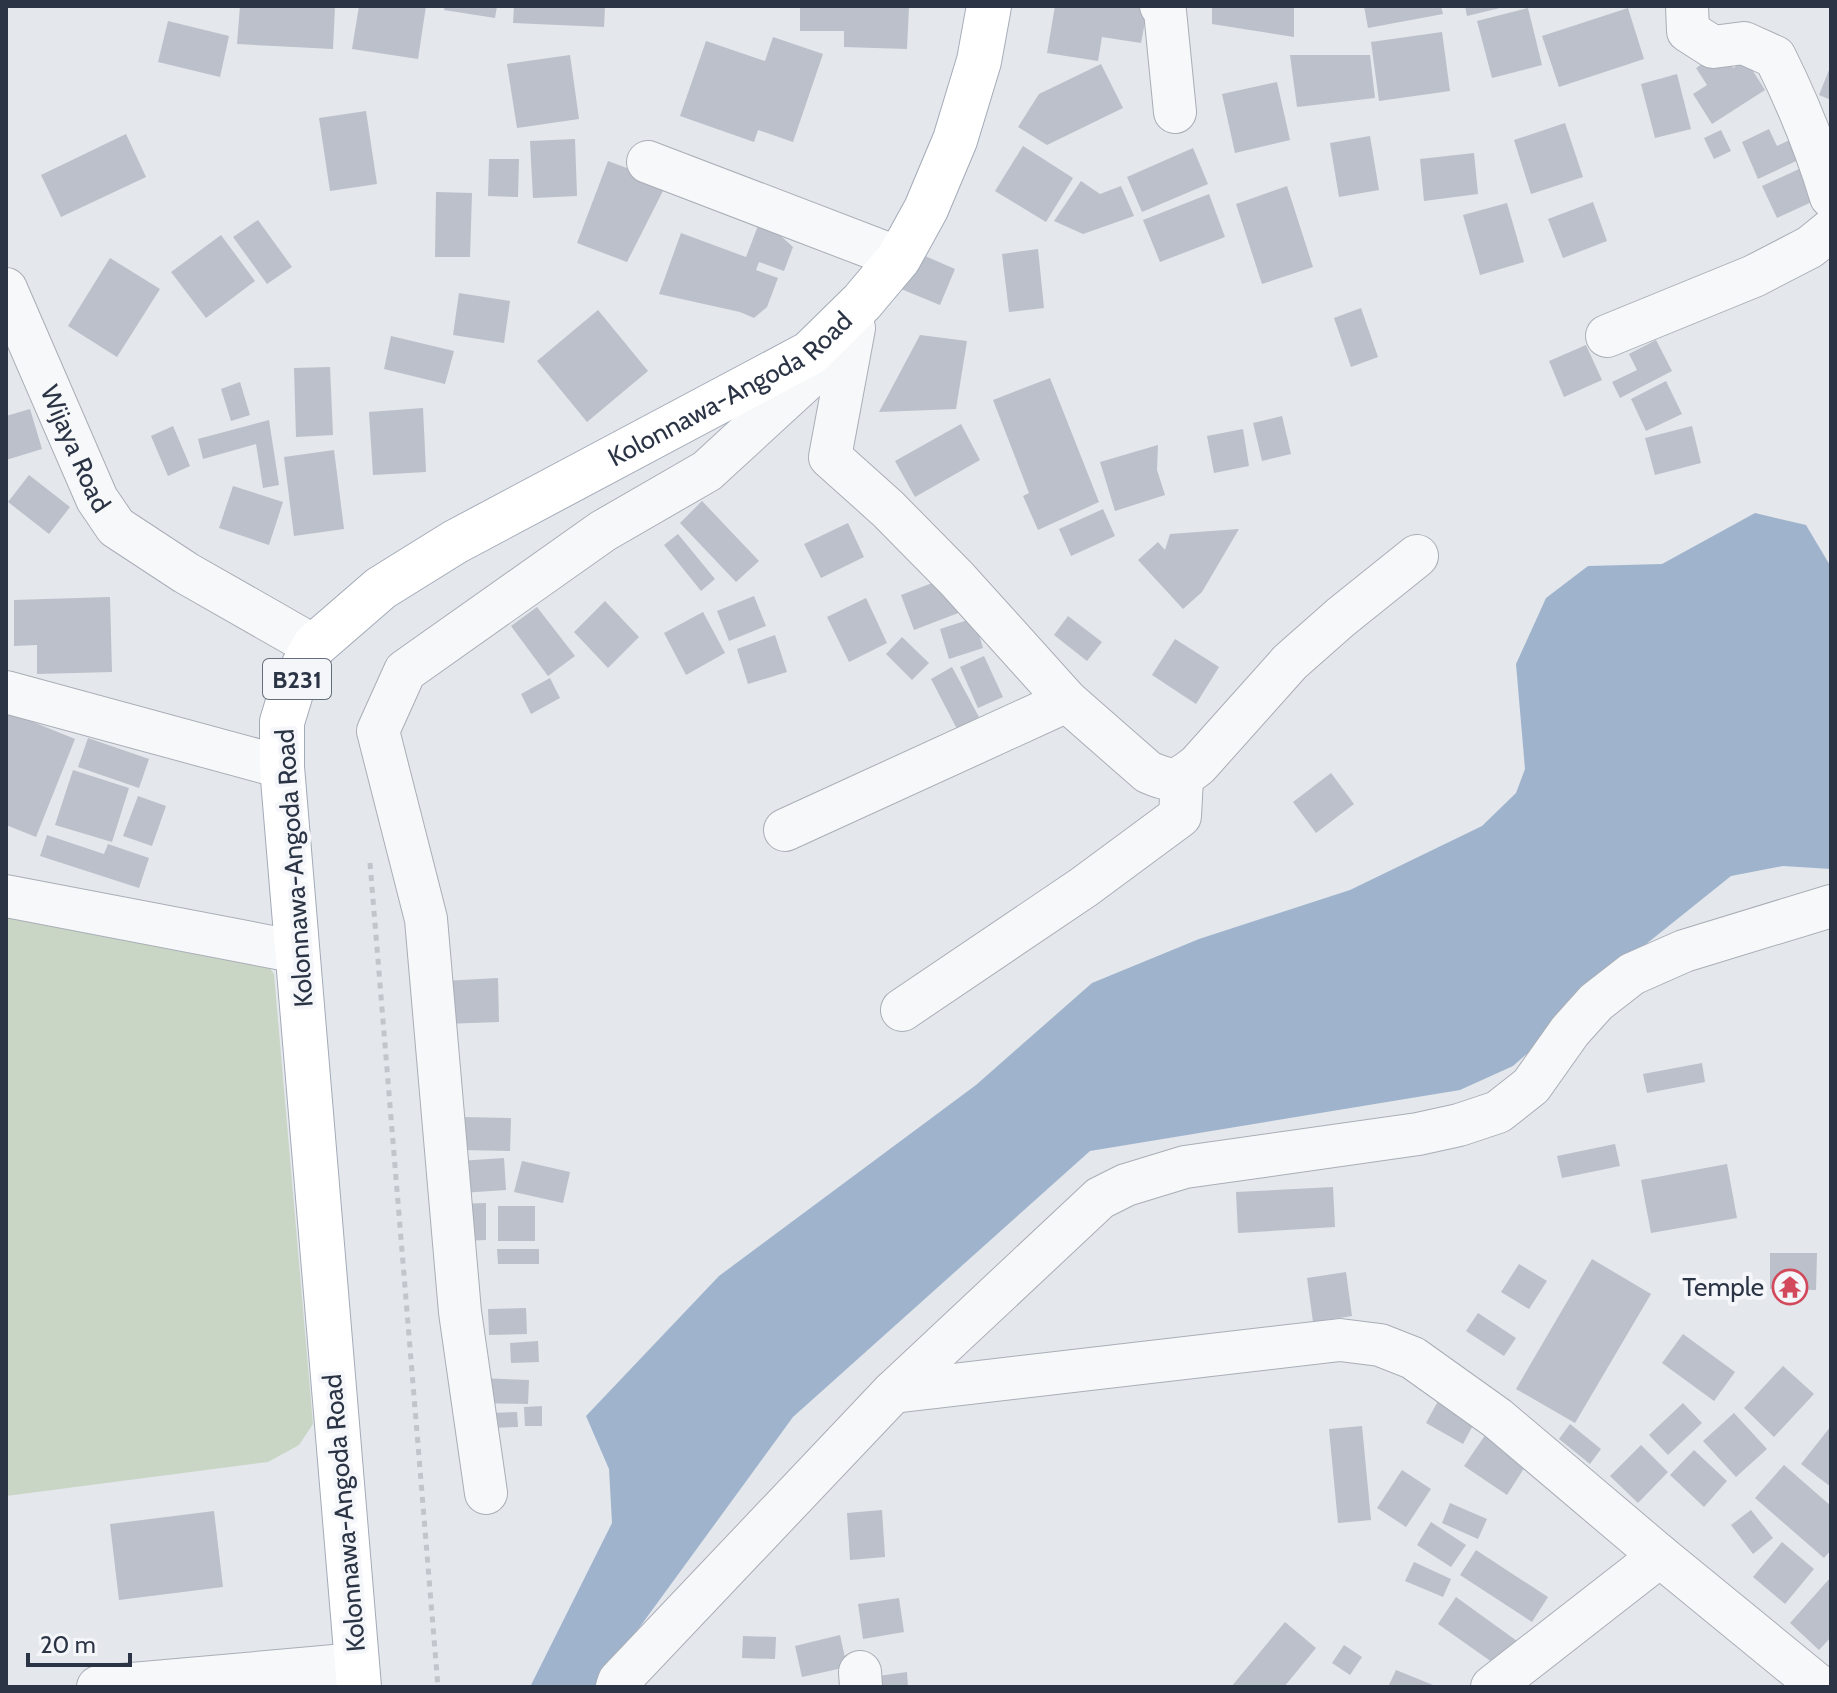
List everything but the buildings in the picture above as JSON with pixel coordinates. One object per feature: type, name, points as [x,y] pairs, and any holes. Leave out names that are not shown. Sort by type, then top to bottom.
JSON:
[{"type":"main road","name":"Kolonnawa-Angoda Road","points":[[358,1676],[282,767],[282,722],[293,686],[314,646],[381,588],[455,542],[810,353],[858,315],[899,258],[926,209],[955,140],[979,61],[989,6]]},
{"type":"street","points":[[1161,6],[1165,11],[1175,112]]},
{"type":"street","points":[[1687,6],[1688,31],[1713,47],[1744,43],[1775,57],[1812,138],[1831,197]]},
{"type":"street","points":[[648,162],[899,258]]},
{"type":"street","points":[[1607,336],[1754,276],[1810,247],[1831,230]]},
{"type":"street","name":"Wijaya Road","points":[[6,289],[97,499],[116,527],[186,573],[314,646]]},
{"type":"street","points":[[858,315],[830,457],[888,509],[957,579],[1067,701],[1148,772],[1163,779],[1182,778],[1198,765],[1290,662],[1417,556]]},
{"type":"street","points":[[486,1493],[460,1312],[426,919],[378,731],[405,671],[603,531],[707,471],[806,380],[858,315]]},
{"type":"street","points":[[6,692],[282,767]]},
{"type":"street","points":[[785,830],[1067,701]]},
{"type":"street","points":[[902,1010],[1084,887],[1180,816],[1182,778]]},
{"type":"street","points":[[6,896],[298,952]]},
{"type":"street","points":[[617,1687],[619,1681],[893,1392],[1100,1198],[1126,1185],[1185,1167],[1418,1134],[1498,1112],[1531,1086],[1570,1031],[1596,1002],[1632,974],[1684,951],[1831,906]]},
{"type":"street","points":[[893,1392],[1340,1340],[1380,1345],[1413,1358],[1497,1418],[1820,1687]]},
{"type":"street","points":[[1492,1687],[1660,1556]]},
{"type":"street","points":[[98,1687],[358,1676]]},
{"type":"path","points":[[369,853],[438,1687]]},
{"type":"green space","points":[[6,916],[267,964],[274,974],[313,1424],[299,1445],[268,1462],[6,1496]]},
{"type":"water","points":[[1755,513],[1806,525],[1831,567],[1831,869],[1783,866],[1731,876],[1615,969],[1579,1008],[1513,1066],[1460,1090],[1090,1151],[793,1417],[598,1687],[530,1687],[612,1523],[609,1469],[586,1416],[719,1276],[976,1085],[1092,983],[1199,939],[1350,890],[1482,826],[1516,793],[1525,769],[1516,664],[1546,598],[1588,566],[1662,564]]},
{"type":"place","name":"Temple","points":[[1790,1287]]}]
